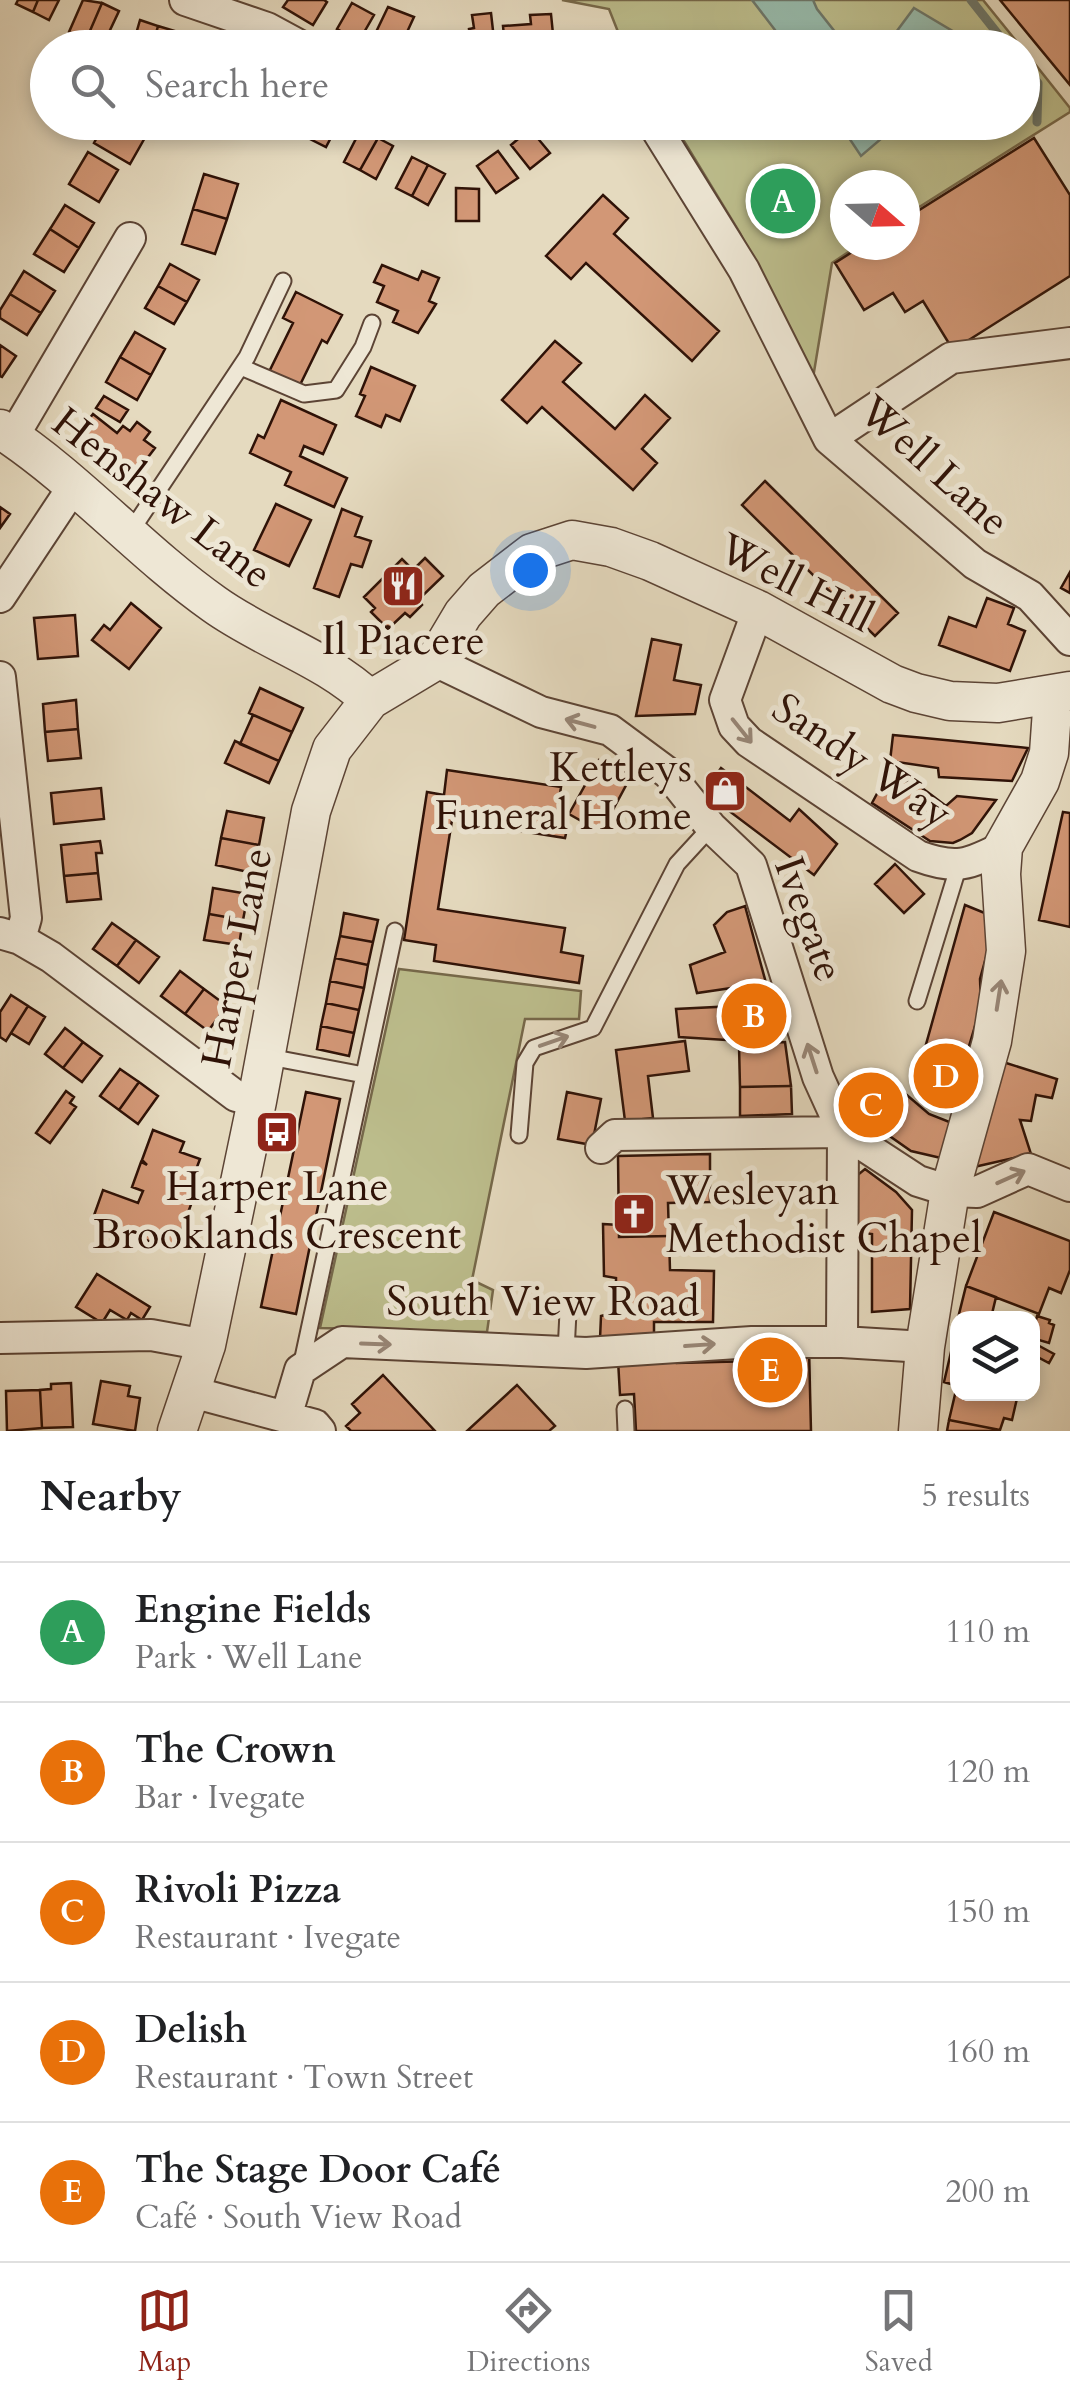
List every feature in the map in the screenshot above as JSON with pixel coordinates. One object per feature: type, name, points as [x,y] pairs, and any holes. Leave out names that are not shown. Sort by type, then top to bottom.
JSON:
[{"type":"street","points":[[185,0],[271,30]]},
{"type":"street","name":"Well Lane","points":[[663,140],[744,270],[830,439],[975,564],[1030,596],[1070,640]]},
{"type":"street","points":[[6,433],[130,238]]},
{"type":"street","points":[[830,439],[951,358],[1070,342]]},
{"type":"street","name":"Henshaw Lane","points":[[6,433],[214,605],[302,657],[346,677],[370,700]]},
{"type":"street","points":[[0,598],[74,487]]},
{"type":"street","name":"Well Hill","points":[[506,572],[532,553],[572,540],[610,547],[758,610],[892,684],[916,693],[950,701],[998,703],[1061,693]]},
{"type":"street","name":"Harper Lane","points":[[177,1431],[206,1346],[311,810],[332,749],[370,700],[435,661],[463,614],[506,572]]},
{"type":"street","name":"Sandy Way","points":[[758,610],[724,700],[734,726],[749,742],[918,856],[940,864],[968,865],[1003,847]]},
{"type":"street","name":"Ivegate","points":[[435,661],[541,712],[610,730],[668,773],[711,827],[750,865],[818,1077],[843,1132]]},
{"type":"street","points":[[0,677],[26,918],[10,936],[51,957],[236,1096],[257,1101]]},
{"type":"street","points":[[918,1431],[925,1346],[950,1191],[992,1041],[1006,951],[1003,847],[1040,781],[1061,693]]},
{"type":"street","points":[[601,1148],[615,1135],[843,1132],[918,1181],[950,1191],[978,1192],[1028,1170],[1070,1186]]},
{"type":"street","points":[[842,1342],[843,1132]]},
{"type":"street","points":[[0,1338],[151,1335],[206,1346]]},
{"type":"street","name":"South View Road","points":[[300,1370],[342,1342],[566,1352],[752,1342],[925,1346]]},
{"type":"street","points":[[286,1417],[300,1370]]},
{"type":"street","points":[[192,1392],[315,1425],[320,1431]]},
{"type":"lane","points":[[129,534],[241,366],[283,281]]},
{"type":"lane","points":[[241,366],[304,394],[336,390],[363,347],[372,323]]},
{"type":"lane","points":[[519,1135],[525,1063],[534,1048],[593,1028],[677,864],[711,827]]},
{"type":"lane","points":[[917,1001],[959,865]]},
{"type":"lane","points":[[300,1370],[395,931]]},
{"type":"lane","points":[[264,1056],[364,1076]]},
{"type":"lane","points":[[566,1352],[568,1312]]},
{"type":"lane","points":[[624,1409],[626,1431]]},
{"type":"green space","points":[[562,0],[983,0],[1007,30],[617,30],[609,9]]},
{"type":"green space","points":[[1040,70],[1070,112],[1040,131]]},
{"type":"green space","points":[[683,140],[1026,140],[920,207],[920,170],[830,170],[830,260],[836,260],[832,263],[813,378],[740,233]]},
{"type":"green space","points":[[399,969],[581,991],[579,1019],[525,1019],[472,1280],[493,1290],[487,1332],[320,1328]]},
{"type":"shaded area","points":[[752,0],[813,0],[834,30],[775,30]]},
{"type":"shaded area","points":[[914,8],[951,30],[898,30]]},
{"type":"shaded area","points":[[850,140],[880,140],[861,156]]},
{"type":"building","points":[[18,0],[38,0],[33,12],[16,4]]},
{"type":"building","points":[[38,0],[59,0],[49,20],[33,12]]},
{"type":"building","points":[[83,0],[102,3],[90,30],[70,30]]},
{"type":"building","points":[[288,0],[327,2],[313,25],[283,7]]},
{"type":"building","points":[[1000,0],[1070,0],[1070,85],[1040,49],[1040,30],[1025,30]]},
{"type":"building","points":[[102,3],[119,11],[110,30],[90,30]]},
{"type":"building","points":[[352,3],[374,15],[365,30],[337,29]]},
{"type":"building","points":[[388,7],[414,17],[408,30],[377,30]]},
{"type":"building","points":[[491,13],[493,30],[469,30],[474,28],[472,15]]},
{"type":"building","points":[[551,14],[553,30],[503,30],[503,26],[531,24],[530,15]]},
{"type":"building","points":[[140,20],[158,26],[157,30],[137,30]]},
{"type":"building","points":[[96,140],[144,140],[130,164],[94,143]]},
{"type":"building","points":[[355,140],[377,140],[360,170],[344,162]]},
{"type":"building","points":[[377,140],[393,146],[376,179],[360,170]]},
{"type":"building","points":[[517,140],[539,140],[550,153],[530,169],[511,145]]},
{"type":"building","points":[[1031,140],[1035,140],[1070,195],[1070,276],[953,350],[923,301],[905,312],[893,293],[864,310],[835,263],[920,260],[920,210]]},
{"type":"building","points":[[498,151],[518,178],[496,193],[477,166]]},
{"type":"building","points":[[88,152],[118,170],[99,202],[69,184]]},
{"type":"building","points":[[412,157],[428,165],[412,196],[396,188]]},
{"type":"building","points":[[428,165],[445,174],[428,205],[412,196]]},
{"type":"building","points":[[204,174],[238,184],[227,219],[193,209]]},
{"type":"building","points":[[456,188],[479,189],[479,221],[456,221]]},
{"type":"building","points":[[603,195],[628,218],[614,234],[719,331],[692,361],[586,263],[571,279],[546,256]]},
{"type":"building","points":[[65,205],[94,223],[79,248],[50,229]]},
{"type":"building","points":[[193,209],[227,219],[215,254],[182,244]]},
{"type":"building","points":[[50,229],[79,248],[64,272],[34,254]]},
{"type":"building","points":[[170,264],[199,280],[187,302],[158,286]]},
{"type":"building","points":[[382,265],[418,280],[422,271],[439,278],[429,301],[436,304],[418,333],[393,322],[398,311],[377,302],[384,286],[374,282]]},
{"type":"building","points":[[24,271],[55,291],[41,313],[10,294]]},
{"type":"building","points":[[158,286],[187,302],[174,324],[145,308]]},
{"type":"building","points":[[296,292],[342,315],[327,343],[322,340],[298,389],[268,374],[293,323],[283,318]]},
{"type":"building","points":[[10,294],[41,313],[27,335],[0,318],[0,310]]},
{"type":"building","points":[[135,332],[165,349],[151,375],[120,357]]},
{"type":"building","points":[[555,341],[581,363],[563,382],[615,429],[645,395],[670,418],[642,449],[657,463],[633,490],[542,407],[527,423],[502,400]]},
{"type":"building","points":[[0,345],[16,356],[2,377],[0,376]]},
{"type":"building","points":[[120,357],[151,375],[137,400],[106,382]]},
{"type":"building","points":[[371,367],[415,386],[400,421],[386,415],[381,427],[356,416]]},
{"type":"building","points":[[104,396],[128,410],[120,422],[96,408]]},
{"type":"building","points":[[281,400],[336,425],[323,454],[304,446],[300,456],[347,478],[334,507],[285,485],[291,472],[250,453],[258,435],[264,438]]},
{"type":"building","points":[[93,414],[117,433],[123,426],[130,431],[137,422],[150,432],[144,440],[155,448],[133,477],[78,433]]},
{"type":"building","points":[[765,481],[898,613],[875,636],[742,505]]},
{"type":"building","points":[[276,504],[311,520],[289,566],[254,550]]},
{"type":"building","points":[[0,507],[10,514],[0,528]]},
{"type":"building","points":[[342,509],[362,517],[355,536],[371,541],[362,567],[351,564],[339,597],[314,588]]},
{"type":"building","name":"Il Piacere","points":[[425,558],[443,576],[418,600],[422,605],[410,617],[405,613],[388,629],[371,612],[375,608],[364,597],[402,559],[413,570]]},
{"type":"building","points":[[1070,572],[1070,593],[1061,588]]},
{"type":"building","points":[[987,598],[1014,608],[1008,624],[1025,631],[1010,671],[939,645],[949,617],[976,627]]},
{"type":"building","points":[[131,603],[161,628],[129,669],[92,640],[104,625],[110,630]]},
{"type":"building","points":[[75,615],[78,656],[38,659],[34,618]]},
{"type":"building","points":[[652,639],[681,645],[674,680],[701,685],[695,714],[636,716]]},
{"type":"building","points":[[260,688],[303,708],[292,732],[249,713]]},
{"type":"building","points":[[76,700],[78,729],[45,732],[43,704]]},
{"type":"building","points":[[253,715],[292,732],[279,761],[240,744]]},
{"type":"building","points":[[78,729],[81,758],[48,761],[45,732]]},
{"type":"building","points":[[893,735],[1028,748],[1012,781],[939,777],[938,768],[890,761]]},
{"type":"building","points":[[235,741],[279,761],[269,783],[225,763]]},
{"type":"building","points":[[599,760],[631,776],[601,832],[569,814]]},
{"type":"building","points":[[721,768],[790,821],[799,809],[837,844],[814,875],[704,792]]},
{"type":"building","points":[[447,770],[561,787],[555,827],[567,829],[565,838],[452,820],[438,909],[565,928],[561,952],[583,956],[579,983],[434,961],[436,945],[404,940],[427,792],[444,795]]},
{"type":"building","points":[[887,775],[918,785],[946,806],[957,796],[996,800],[972,833],[953,843],[930,841],[872,803]]},
{"type":"building","points":[[101,788],[104,819],[54,824],[51,793]]},
{"type":"building","points":[[227,811],[264,818],[259,845],[221,838]]},
{"type":"building","points":[[1063,812],[1070,813],[1070,927],[1039,920]]},
{"type":"building","points":[[221,838],[259,845],[253,873],[216,865]]},
{"type":"building","points":[[100,841],[102,853],[96,853],[98,873],[64,876],[61,845]]},
{"type":"building","points":[[895,864],[924,894],[904,913],[875,884]]},
{"type":"building","points":[[98,873],[101,899],[67,902],[64,876]]},
{"type":"building","points":[[213,888],[248,894],[243,920],[209,914]]},
{"type":"building","points":[[965,905],[997,918],[980,979],[981,1006],[955,1093],[918,1073]]},
{"type":"building","points":[[745,906],[766,983],[697,993],[690,965],[725,952],[714,925],[727,912]]},
{"type":"building","points":[[344,913],[378,920],[373,942],[340,936]]},
{"type":"building","points":[[209,914],[243,920],[239,945],[204,940]]},
{"type":"building","points":[[112,923],[136,940],[117,966],[93,949]]},
{"type":"building","points":[[340,936],[373,942],[368,965],[335,958]]},
{"type":"building","points":[[136,940],[159,957],[139,983],[117,966]]},
{"type":"building","points":[[335,958],[368,965],[364,988],[330,981]]},
{"type":"building","points":[[180,971],[204,989],[185,1014],[161,996]]},
{"type":"building","points":[[330,981],[364,988],[359,1010],[326,1003]]},
{"type":"building","points":[[204,989],[227,1006],[208,1031],[185,1014]]},
{"type":"building","points":[[768,989],[776,1028],[742,1026],[742,1041],[679,1037],[676,1009],[735,1006],[736,992]]},
{"type":"building","points":[[11,995],[28,1006],[6,1041],[0,1037],[0,1012]]},
{"type":"building","points":[[326,1003],[359,1010],[354,1033],[321,1026]]},
{"type":"building","points":[[28,1006],[45,1017],[29,1044],[11,1033]]},
{"type":"building","points":[[321,1026],[354,1033],[349,1056],[317,1049]]},
{"type":"building","points":[[65,1028],[83,1042],[63,1068],[45,1054]]},
{"type":"building","points":[[685,1041],[689,1071],[648,1076],[653,1118],[625,1121],[616,1050]]},
{"type":"building","points":[[83,1042],[102,1056],[82,1082],[63,1068]]},
{"type":"building","points":[[785,1042],[791,1086],[740,1087],[739,1045]]},
{"type":"building","points":[[1003,1062],[1057,1079],[1052,1098],[1036,1095],[1031,1121],[1020,1120],[1031,1154],[974,1167]]},
{"type":"building","points":[[120,1069],[139,1082],[119,1110],[100,1096]]},
{"type":"building","points":[[881,1073],[929,1114],[952,1123],[941,1158],[911,1151],[851,1109]]},
{"type":"building","points":[[139,1082],[158,1096],[138,1124],[119,1110]]},
{"type":"building","points":[[791,1086],[792,1114],[740,1116],[740,1087]]},
{"type":"building","points":[[66,1091],[74,1097],[70,1103],[76,1107],[50,1143],[36,1133]]},
{"type":"building","points":[[306,1092],[340,1099],[296,1314],[261,1307]]},
{"type":"building","points":[[567,1092],[601,1099],[592,1145],[558,1139]]},
{"type":"building","points":[[153,1130],[184,1142],[180,1152],[200,1159],[188,1191],[195,1194],[174,1250],[92,1221],[103,1190],[138,1203],[143,1191],[132,1187],[141,1162],[147,1165],[142,1160]]},
{"type":"building","points":[[710,1154],[710,1202],[668,1203],[669,1236],[619,1237],[618,1156]]},
{"type":"building","points":[[865,1169],[896,1192],[912,1210],[910,1309],[872,1312],[872,1234],[856,1232],[854,1178]]},
{"type":"building","points":[[994,1212],[1070,1241],[1070,1270],[1061,1293],[1049,1288],[1040,1311],[966,1286]]},
{"type":"building","points":[[603,1224],[619,1225],[619,1237],[669,1236],[670,1270],[714,1271],[713,1322],[654,1322],[654,1341],[600,1339],[601,1316],[616,1312],[616,1278],[604,1276]]},
{"type":"building","points":[[97,1274],[150,1307],[142,1320],[131,1313],[127,1320],[110,1310],[102,1323],[76,1307]]},
{"type":"building","points":[[966,1286],[996,1297],[993,1311],[960,1311]]},
{"type":"building","points":[[1040,1317],[1054,1325],[1049,1343],[1040,1340]]},
{"type":"building","points":[[1040,1346],[1054,1354],[1049,1363],[1040,1358]]},
{"type":"building","points":[[809,1348],[811,1431],[636,1431],[634,1394],[620,1395],[618,1360],[756,1361],[756,1350]]},
{"type":"building","points":[[950,1356],[950,1384],[944,1382]]},
{"type":"building","points":[[383,1375],[435,1431],[351,1431],[346,1426],[360,1413],[352,1404]]},
{"type":"building","points":[[101,1381],[130,1386],[128,1396],[140,1398],[135,1431],[93,1424]]},
{"type":"building","points":[[71,1383],[73,1427],[42,1428],[40,1390],[51,1389],[51,1384]]},
{"type":"building","points":[[517,1385],[555,1426],[549,1431],[467,1431]]},
{"type":"building","points":[[40,1390],[42,1428],[7,1431],[6,1391]]},
{"type":"building","points":[[953,1401],[1016,1401],[1012,1420],[1004,1418],[1000,1430],[949,1420]]},
{"type":"building","points":[[949,1420],[1000,1430],[1000,1431],[947,1431]]},
{"type":"waterway","points":[[971,0],[995,30]]},
{"type":"place","name":"Engine Fields","points":[[783,201]]},
{"type":"place","name":"Il Piacere","points":[[403,586]]},
{"type":"place","name":"Kettleys Funeral Home","points":[[725,791]]},
{"type":"place","name":"The Crown","points":[[754,1016]]},
{"type":"place","name":"Delish","points":[[946,1076]]},
{"type":"place","name":"Rivoli Pizza","points":[[871,1105]]},
{"type":"place","name":"Harper Lane Brooklands Crescent","points":[[277,1132]]},
{"type":"place","name":"Wesleyan Methodist Chapel","points":[[634,1214]]},
{"type":"place","name":"The Stage Door Café","points":[[770,1370]]}]
